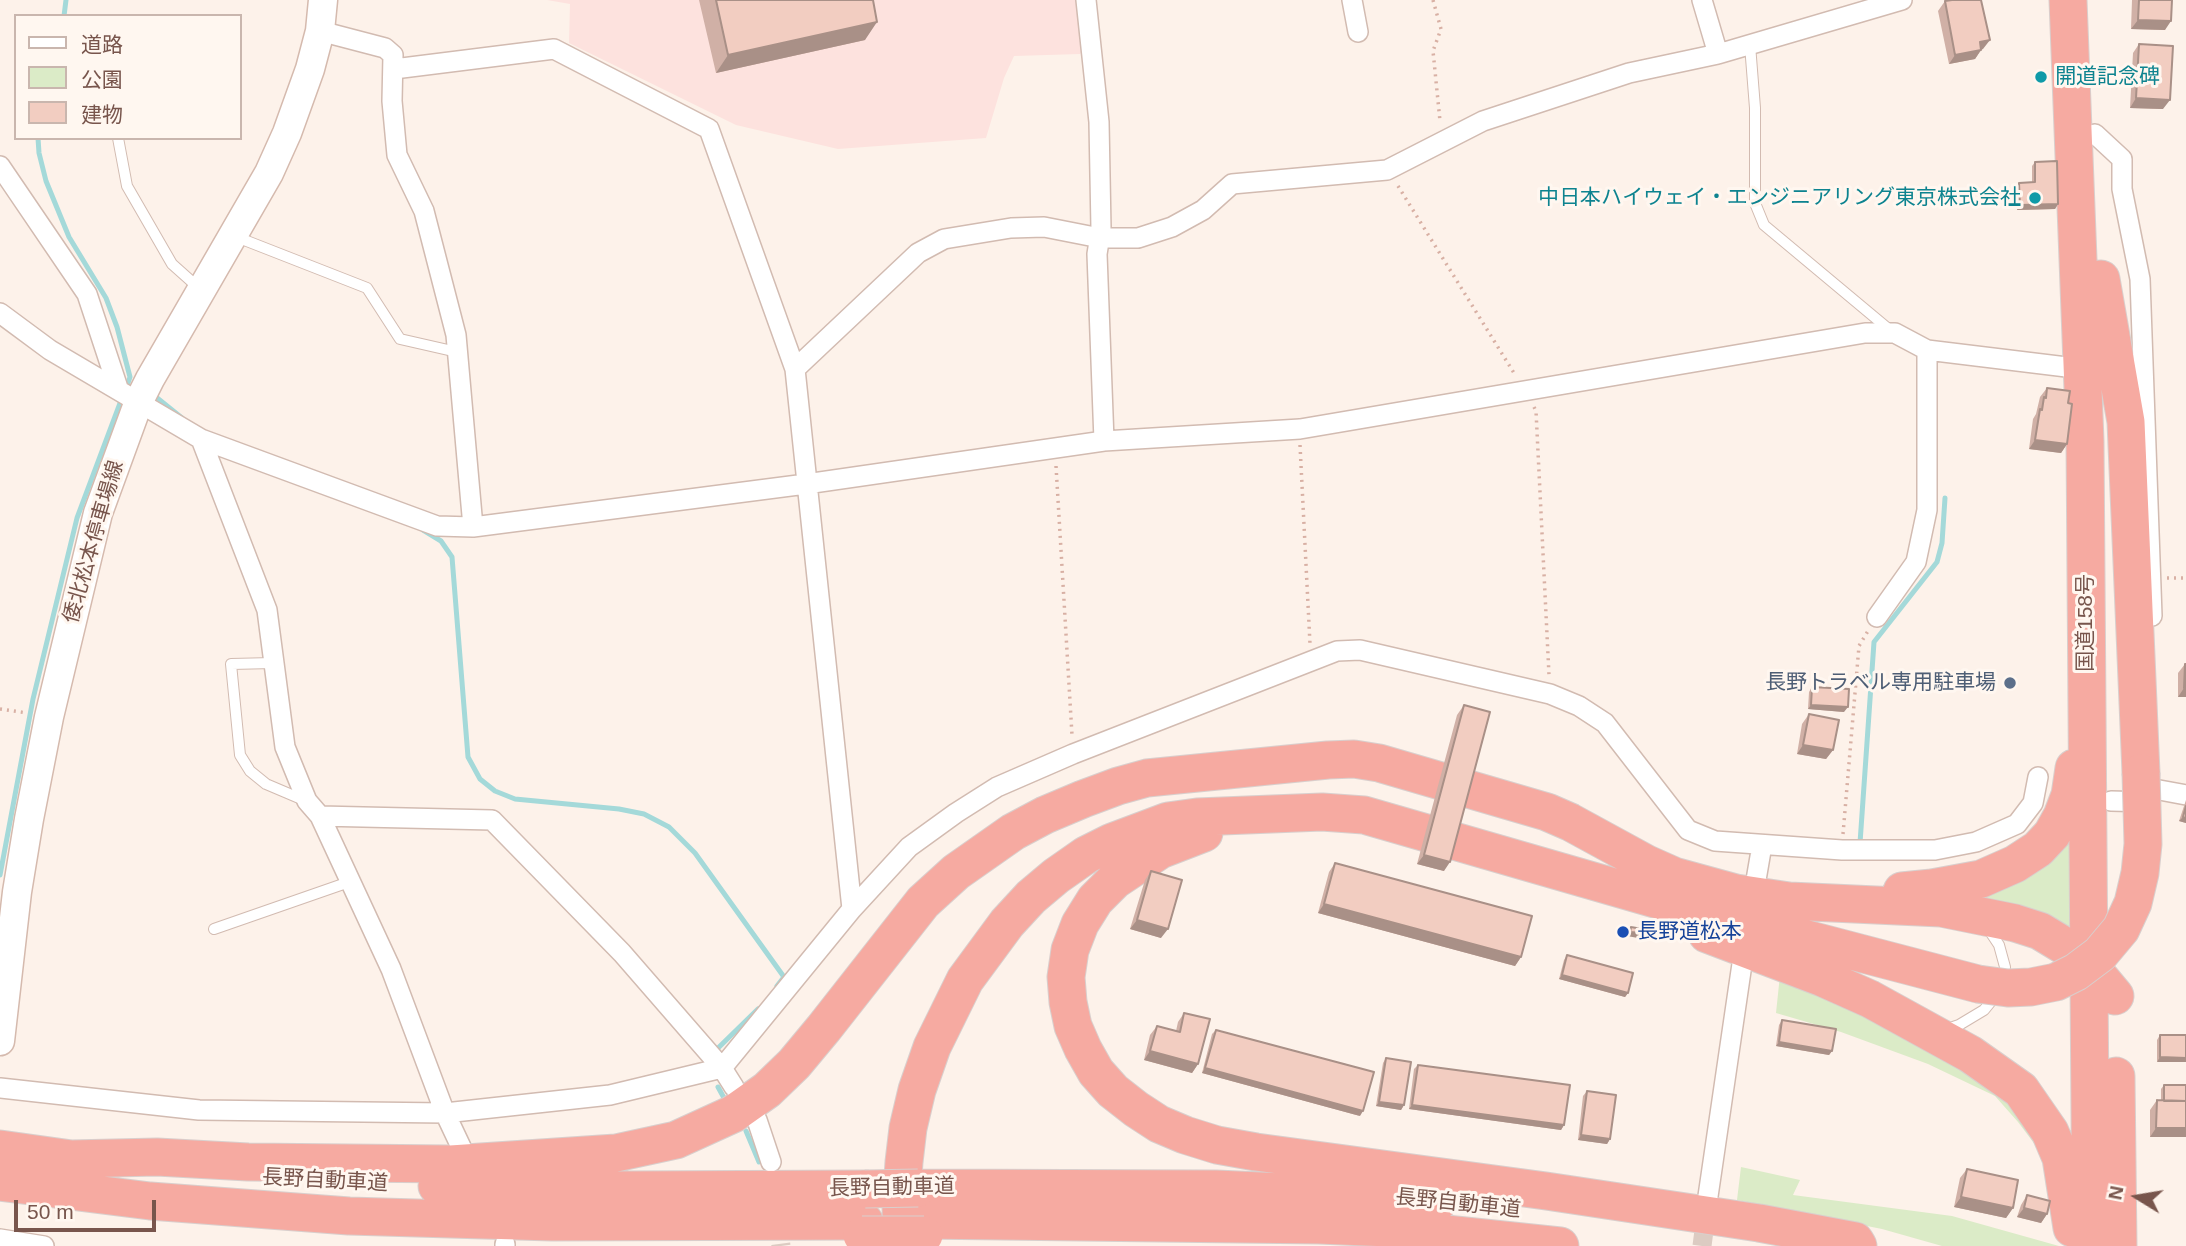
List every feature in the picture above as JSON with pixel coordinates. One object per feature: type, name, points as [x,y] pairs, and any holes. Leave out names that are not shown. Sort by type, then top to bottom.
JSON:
[{"type":"highway","name":"国道158号","points":[[2068,0],[2083,369],[2090,966],[2113,1245]]},
{"type":"highway","name":"国道158号","points":[[2091,0],[2101,279],[2115,996],[2113,1245]]},
{"type":"highway","points":[[1092,1246],[916,1222],[901,1206],[908,1128],[917,1090],[932,1047],[965,980],[984,951],[1031,897],[1056,876],[1086,855],[1140,830],[1168,821],[1197,817],[1322,812],[1364,815],[1669,903],[1978,984],[2008,988],[2056,982],[2076,972],[2100,954],[2121,929],[2133,903],[2140,873],[2148,781],[2126,422],[2101,279]]},
{"type":"highway","points":[[1789,901],[1932,888],[1981,878],[2015,864],[2038,849],[2052,834],[2070,795],[2074,769],[2078,685],[2086,637]]},
{"type":"highway","points":[[70,1159],[157,1157],[248,1162],[451,1164],[616,1153],[676,1140],[733,1114],[767,1090],[794,1064],[824,1028],[923,902],[956,872],[1013,832],[1083,799],[1147,778],[1303,763],[1354,759],[1379,763],[1546,812],[1647,864],[1736,894],[1789,901],[1941,908],[2015,923],[2058,940],[2090,966],[2115,996]]},
{"type":"highway","points":[[868,1222],[880,1204],[888,1128],[912,1044],[928,1006],[967,941],[992,909],[1044,860],[1098,827],[1157,802],[1303,763]]},
{"type":"highway","points":[[1322,812],[1247,822],[1187,838],[1160,850],[1115,880],[1095,900],[1080,924],[1070,950],[1066,977],[1068,1002],[1073,1027],[1083,1049],[1113,1091],[1160,1124],[1217,1145],[1759,1223],[1855,1241],[1858,1246]]},
{"type":"highway","points":[[1532,863],[1870,999],[1934,1033],[1998,1072],[2021,1090],[2050,1132],[2061,1158],[2074,1246]]},
{"type":"highway","name":"長野自動車道","points":[[0,1149],[247,1177],[365,1184],[609,1190],[868,1222]]},
{"type":"highway","name":"長野自動車道","points":[[0,1182],[150,1201],[349,1216],[552,1222],[1319,1225],[1389,1228],[1560,1246]]},
{"type":"highway","name":"長野自動車道","points":[[916,1222],[1216,1189],[1391,1197],[1644,1223],[1782,1246]]},
{"type":"main road","name":"倭北松本停車場線","points":[[0,1041],[17,891],[49,717],[128,395],[201,289],[268,173],[287,133],[310,69],[320,31],[323,0]]},
{"type":"street","points":[[1086,0],[1099,122],[1100,238],[1097,254],[1104,441]]},
{"type":"street","points":[[1352,0],[1358,32]]},
{"type":"street","points":[[1702,0],[1718,54]]},
{"type":"street","points":[[795,369],[918,253],[944,239],[1011,228],[1044,227],[1100,238],[1138,238],[1172,227],[1203,210],[1232,184],[1387,170],[1483,121],[1629,73],[1718,54],[1902,0]]},
{"type":"street","points":[[320,31],[386,48],[393,55],[392,101],[397,155],[424,211],[456,335],[473,527]]},
{"type":"street","points":[[394,69],[554,50],[709,128],[795,369],[852,909]]},
{"type":"street","points":[[2095,134],[2122,159],[2122,189],[2140,279],[2151,578],[2148,781],[2151,802],[2111,801]]},
{"type":"street","points":[[0,166],[87,294],[128,395]]},
{"type":"street","points":[[0,313],[50,350],[201,439],[437,526],[473,527],[806,484],[1104,441],[1300,429],[1865,333],[1895,333],[1927,350],[2083,369]]},
{"type":"street","points":[[1877,617],[1916,562],[1927,510],[1927,350]]},
{"type":"street","points":[[201,439],[267,610],[285,747],[307,801],[320,816],[391,969],[445,1113],[462,1149]]},
{"type":"street","points":[[0,1088],[199,1110],[445,1113],[610,1095],[722,1068],[852,909],[909,847],[956,813],[997,787],[1073,754],[1338,651],[1360,650],[1550,694],[1579,706],[1605,723],[1688,830],[1715,841],[1842,850],[1935,850],[1976,842],[2017,824],[2032,803],[2038,777]]},
{"type":"street","points":[[2148,781],[2186,795]]},
{"type":"street","points":[[320,816],[492,820],[622,953],[722,1068],[734,1087]]},
{"type":"street","points":[[1756,880],[1762,845]]},
{"type":"street","points":[[1707,1203],[1742,964]]},
{"type":"street","points":[[757,1120],[771,1162]]},
{"type":"street","points":[[0,1239],[44,1246]]},
{"type":"lane","points":[[1750,45],[1755,108],[1755,203],[1765,225],[1895,333]]},
{"type":"lane","points":[[117,140],[127,186],[172,264],[201,289]]},
{"type":"lane","points":[[233,235],[367,288],[400,339],[457,352]]},
{"type":"lane","points":[[273,663],[231,664],[240,755],[250,771],[266,784],[307,801]]},
{"type":"lane","points":[[214,929],[352,881]]},
{"type":"lane","points":[[1934,1033],[1959,1025],[1984,1010],[2003,986],[2005,967],[1998,944],[1989,928],[1941,908]]},
{"type":"path","points":[[1433,0],[1441,29],[1433,51],[1433,65],[1445,140]]},
{"type":"path","points":[[1387,170],[1536,411],[1550,694]]},
{"type":"path","points":[[1300,429],[1311,660]]},
{"type":"path","points":[[1055,450],[1073,754]]},
{"type":"path","points":[[1842,850],[1859,646],[1877,617]]},
{"type":"shaded area","points":[[547,0],[1077,0],[1084,49],[1080,54],[1014,56],[1004,78],[986,138],[838,149],[736,125],[569,43],[570,4]]},
{"type":"green space","points":[[2073,831],[2080,943],[1970,904]]},
{"type":"green space","points":[[1780,975],[1828,991],[2014,1098],[2045,1158],[1995,1096],[1928,1064],[1841,1032],[1776,1013]]},
{"type":"green space","points":[[1741,1167],[1800,1180],[1793,1195],[1952,1216],[2059,1246],[1942,1246],[1882,1229],[1737,1200]]},
{"type":"building","points":[[716,0],[873,0],[877,22],[728,55]]},
{"type":"building","points":[[1981,0],[1990,40],[1980,42],[1981,50],[1955,55],[1945,1]]},
{"type":"building","points":[[2139,0],[2172,0],[2171,21],[2138,20]]},
{"type":"building","points":[[2139,44],[2173,46],[2170,100],[2136,98]]},
{"type":"building","name":"中日本ハイウェイ・エンジニアリング東京株式会社","points":[[2057,161],[2058,204],[2020,205],[2019,183],[2035,182],[2035,162]]},
{"type":"building","points":[[2047,388],[2070,391],[2068,403],[2072,404],[2067,444],[2035,440]]},
{"type":"building","points":[[2185,664],[2186,688],[2184,688]]},
{"type":"building","points":[[1812,687],[1849,689],[1848,707],[1811,705]]},
{"type":"building","points":[[1464,705],[1490,712],[1450,862],[1424,855]]},
{"type":"building","points":[[1809,714],[1839,720],[1833,750],[1803,745]]},
{"type":"building","points":[[1335,863],[1532,916],[1521,957],[1324,904]]},
{"type":"building","points":[[1151,871],[1182,880],[1168,929],[1137,920]]},
{"type":"building","points":[[1631,927],[1642,929],[1641,933],[1630,932]]},
{"type":"building","points":[[1567,955],[1633,973],[1628,993],[1562,975]]},
{"type":"building","points":[[1184,1013],[1210,1019],[1198,1064],[1150,1051],[1157,1026],[1180,1032]]},
{"type":"building","points":[[1782,1020],[1836,1029],[1832,1051],[1779,1042]]},
{"type":"building","points":[[1216,1030],[1374,1072],[1363,1111],[1205,1068]]},
{"type":"building","points":[[2160,1035],[2186,1035],[2186,1058],[2160,1057]]},
{"type":"building","points":[[1386,1058],[1411,1062],[1404,1105],[1379,1102]]},
{"type":"building","points":[[1418,1065],[1570,1085],[1564,1125],[1412,1105]]},
{"type":"building","points":[[2164,1085],[2186,1085],[2186,1101],[2164,1101]]},
{"type":"building","points":[[1587,1091],[1616,1095],[1610,1139],[1581,1135]]},
{"type":"building","points":[[2157,1100],[2186,1101],[2186,1128],[2156,1128]]},
{"type":"building","points":[[1967,1169],[2018,1180],[2013,1208],[1961,1197]]},
{"type":"building","points":[[2027,1195],[2050,1201],[2047,1214],[2024,1208]]},
{"type":"waterway","points":[[64,14],[66,0]]},
{"type":"waterway","points":[[38,140],[46,181],[69,237],[106,298],[117,327],[130,377],[126,389]]},
{"type":"waterway","points":[[151,393],[182,418]]},
{"type":"waterway","points":[[0,875],[33,699],[77,518],[122,398]]},
{"type":"waterway","points":[[1860,843],[1874,642],[1937,562],[1942,543],[1945,498]]},
{"type":"waterway","points":[[423,530],[441,541],[452,557],[468,757],[480,779],[495,791],[515,799],[619,809],[644,814],[669,827],[695,853],[784,977],[777,986]]},
{"type":"waterway","points":[[715,1051],[758,1009]]},
{"type":"waterway","points":[[718,1087],[724,1098]]},
{"type":"waterway","points":[[746,1131],[759,1162]]},
{"type":"tunnel","points":[[1702,1246],[1707,1207]]},
{"type":"tunnel","points":[[777,1215],[781,1246]]},
{"type":"place","name":"開道記念碑","points":[[2041,77]]},
{"type":"place","name":"中日本ハイウェイ・エンジニアリング東京株式会社","points":[[2035,198]]},
{"type":"place","name":"長野トラベル専用駐車場","points":[[2010,683]]},
{"type":"place","name":"長野道松本","points":[[1623,932]]}]
